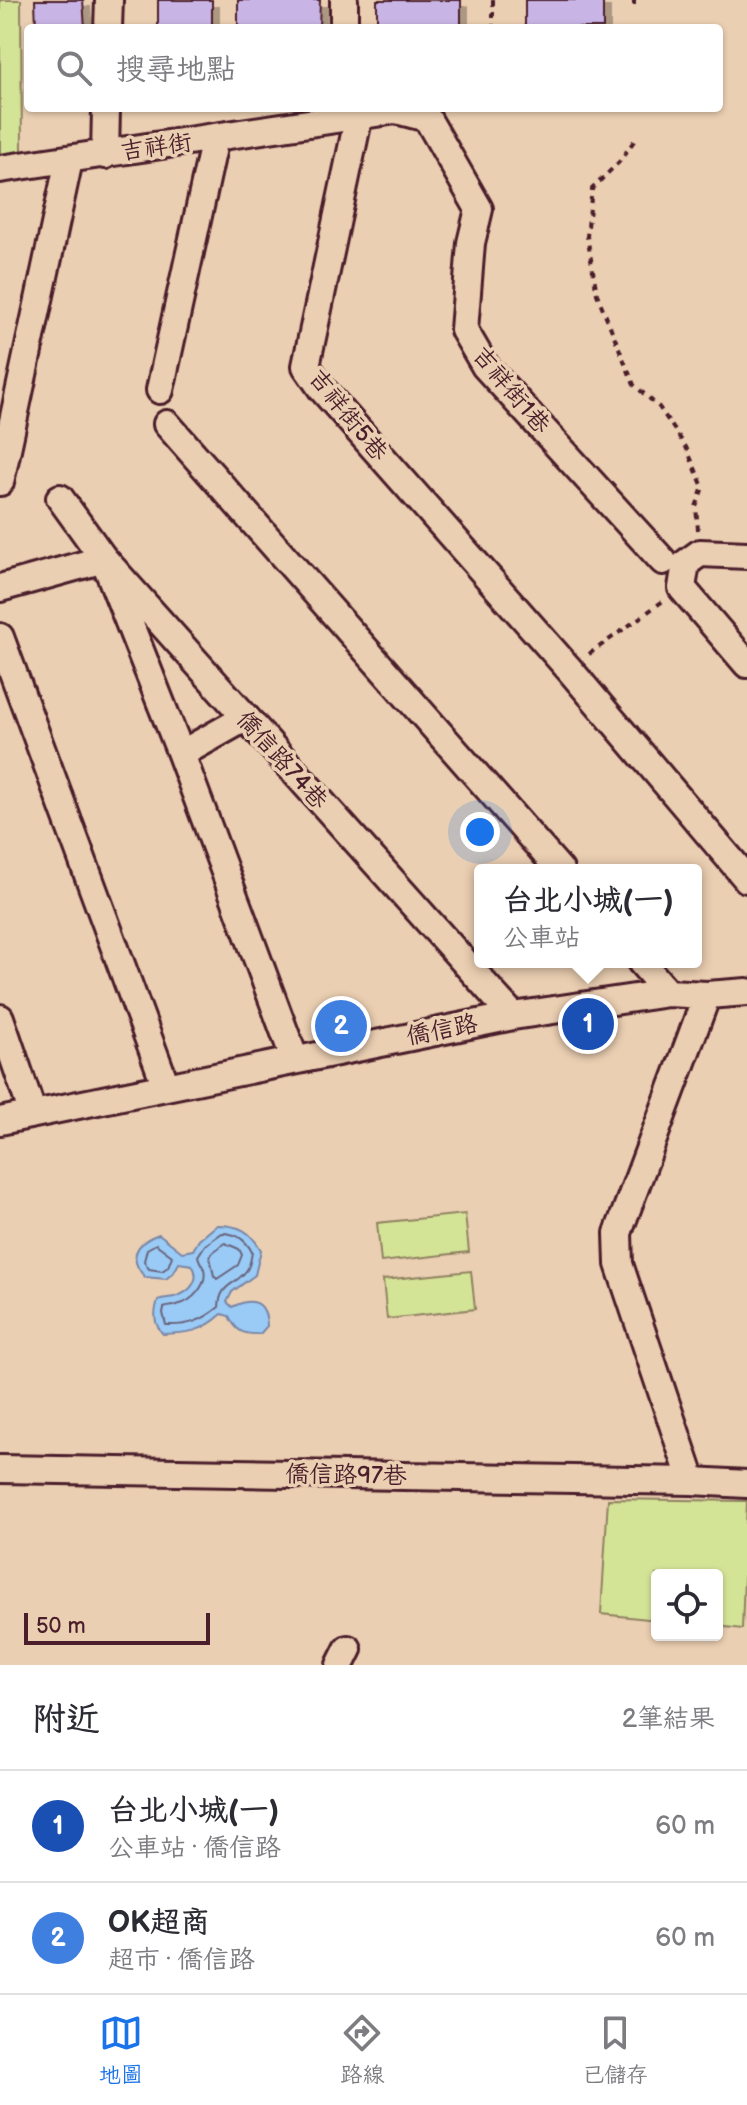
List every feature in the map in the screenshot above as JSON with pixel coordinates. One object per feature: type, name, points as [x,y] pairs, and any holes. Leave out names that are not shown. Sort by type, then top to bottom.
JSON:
[{"type":"street","points":[[108,24],[109,0]]},
{"type":"street","points":[[344,0],[344,24]]},
{"type":"street","points":[[105,155],[106,112]]},
{"type":"street","name":"吉祥街1巷","points":[[359,115],[381,112]]},
{"type":"street","name":"吉祥街1巷","points":[[404,112],[427,118],[479,209],[471,243],[464,330],[485,366],[663,561]]},
{"type":"street","name":"吉祥街","points":[[0,169],[359,115]]},
{"type":"street","name":"吉祥街5巷","points":[[359,115],[306,366],[322,389],[569,669]]},
{"type":"street","points":[[160,390],[215,138]]},
{"type":"street","points":[[0,482],[69,160]]},
{"type":"street","points":[[167,424],[555,864]]},
{"type":"street","name":"僑信路74巷","points":[[60,498],[104,559],[513,1016]]},
{"type":"street","points":[[747,555],[700,553],[686,563],[682,588],[747,664]]},
{"type":"street","points":[[0,588],[104,559],[181,754],[295,1060]]},
{"type":"street","points":[[0,637],[166,1086]]},
{"type":"street","points":[[569,669],[747,879]]},
{"type":"street","points":[[181,754],[245,718]]},
{"type":"street","points":[[646,968],[668,993]]},
{"type":"street","name":"僑信路","points":[[0,1121],[513,1016],[668,993],[707,995],[747,992]]},
{"type":"street","points":[[692,1481],[619,1264],[618,1233],[707,995]]},
{"type":"street","points":[[0,1018],[33,1114]]},
{"type":"street","name":"僑信路97巷","points":[[0,1469],[747,1484]]},
{"type":"path","points":[[493,0],[493,24]]},
{"type":"path","points":[[634,141],[619,162],[592,189],[587,236],[597,294],[634,385],[659,407],[686,447],[703,487],[696,507],[700,553]]},
{"type":"path","points":[[569,669],[682,588]]},
{"type":"green space","points":[[0,0],[21,0],[22,153],[0,155]]},
{"type":"green space","points":[[465,1214],[469,1252],[381,1262],[377,1223]]},
{"type":"green space","points":[[471,1271],[475,1309],[387,1319],[383,1280]]},
{"type":"green space","points":[[608,1499],[747,1501],[742,1629],[723,1627],[723,1569],[651,1569],[651,1619],[601,1614]]},
{"type":"water","points":[[217,1225],[244,1230],[261,1250],[255,1275],[232,1292],[227,1302],[232,1307],[247,1302],[257,1303],[264,1311],[267,1326],[260,1334],[245,1333],[237,1329],[229,1316],[222,1314],[195,1330],[163,1334],[155,1318],[158,1300],[187,1291],[194,1284],[195,1270],[192,1265],[179,1263],[166,1279],[145,1277],[136,1263],[137,1251],[145,1241],[159,1234],[182,1252],[193,1250],[199,1240]]},
{"type":"building","points":[[35,0],[83,0],[85,24],[36,24]]},
{"type":"building","points":[[158,0],[212,0],[212,24],[158,24]]},
{"type":"building","points":[[238,0],[320,0],[319,24],[238,24]]},
{"type":"building","points":[[377,0],[461,0],[461,24],[377,24]]},
{"type":"building","points":[[525,0],[603,0],[603,24],[525,24]]},
{"type":"place","name":"台北小城(一)","points":[[588,1024]]},
{"type":"place","name":"OK超商","points":[[341,1026]]}]
